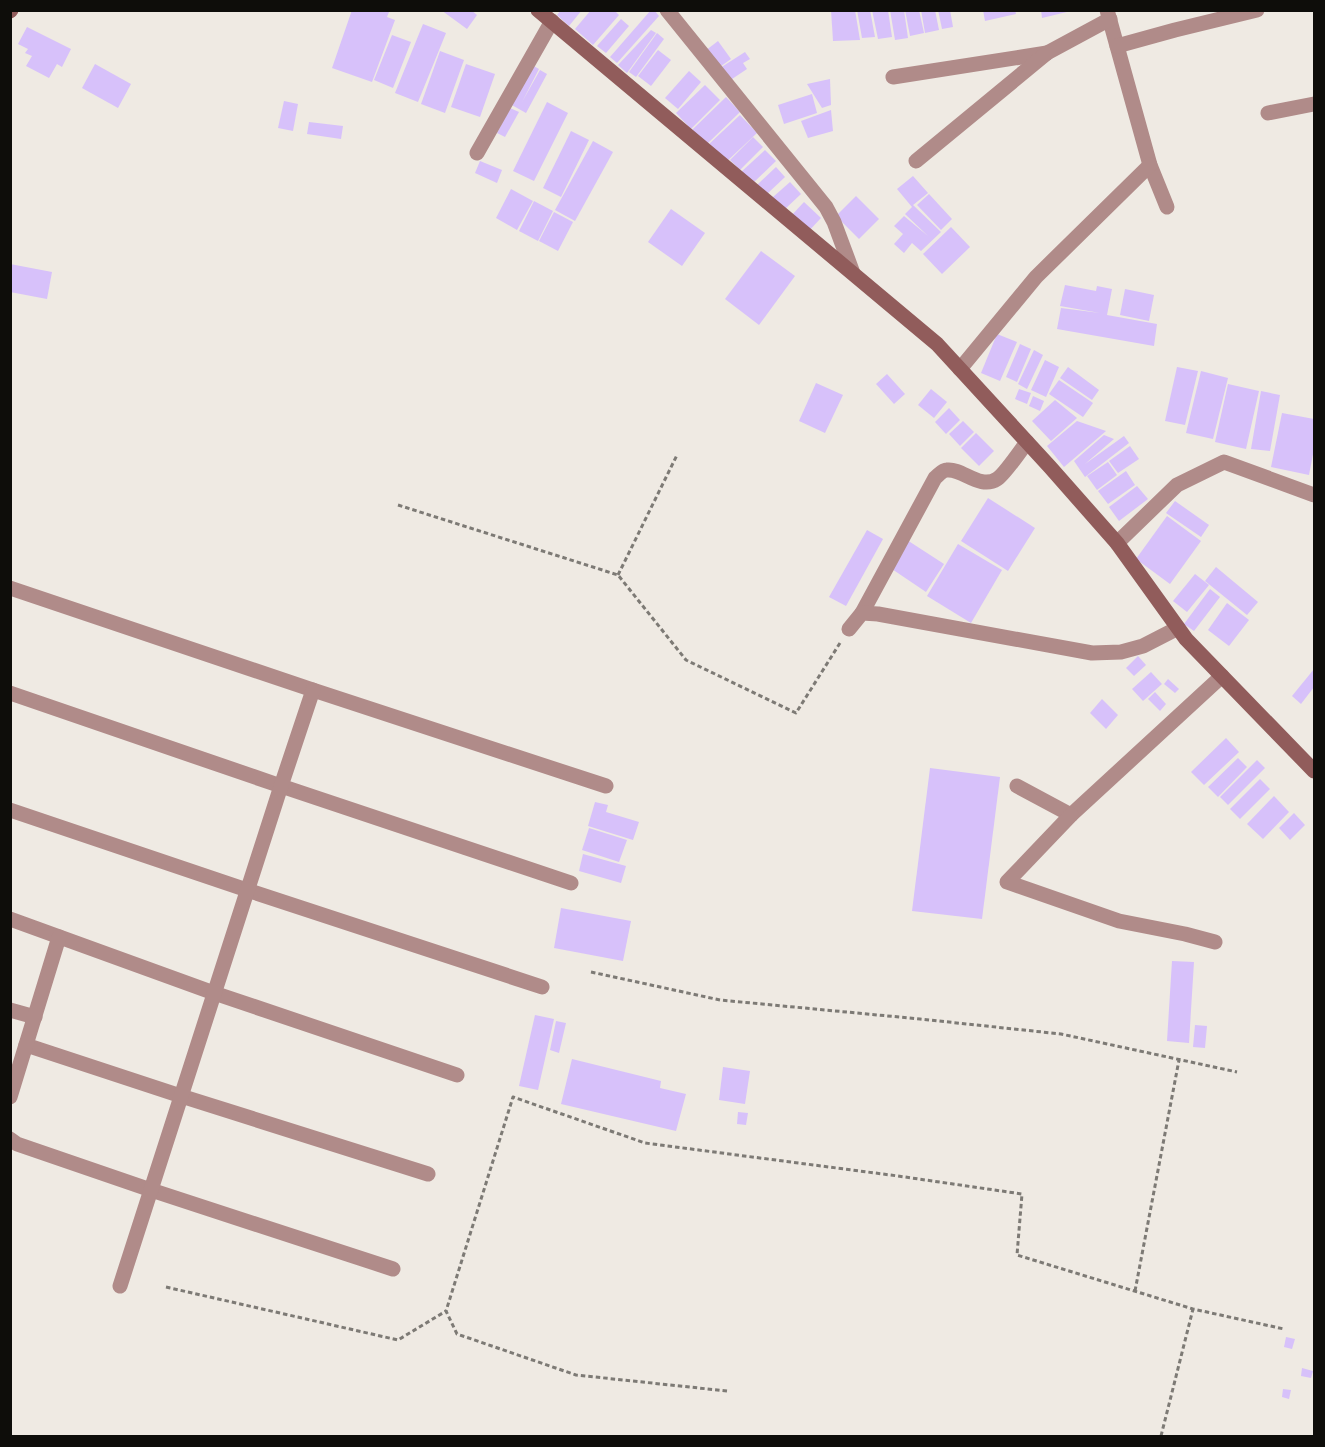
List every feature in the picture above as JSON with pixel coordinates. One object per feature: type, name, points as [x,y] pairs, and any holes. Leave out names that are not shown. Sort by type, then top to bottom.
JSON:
[{"type":"main road","points":[[538,10],[937,344],[1117,543],[1186,639],[1314,771]]},
{"type":"street","points":[[667,10],[826,207],[834,222],[852,273]]},
{"type":"street","points":[[1117,46],[1257,10]]},
{"type":"street","points":[[916,161],[1047,53],[1109,15],[1150,165],[1167,207]]},
{"type":"street","points":[[477,153],[552,21]]},
{"type":"street","points":[[892,77],[1047,53]]},
{"type":"street","points":[[1268,113],[1314,104]]},
{"type":"street","points":[[960,369],[1036,277],[1150,165]]},
{"type":"street","points":[[849,628],[862,613],[935,478],[942,471],[950,470],[983,482],[998,479],[1027,442]]},
{"type":"street","points":[[1117,543],[1177,485],[1224,462],[1314,495]]},
{"type":"street","points":[[10,588],[606,786]]},
{"type":"street","points":[[862,613],[913,620],[1092,653],[1121,652],[1143,646],[1178,628]]},
{"type":"street","points":[[1215,942],[1119,921],[1007,882],[1071,815],[1222,676]]},
{"type":"street","points":[[120,1286],[280,786],[313,690]]},
{"type":"street","points":[[10,693],[570,883]]},
{"type":"street","points":[[1017,786],[1071,815]]},
{"type":"street","points":[[10,810],[247,891],[542,987]]},
{"type":"street","points":[[10,919],[214,993],[457,1074]]},
{"type":"street","points":[[10,1098],[59,936]]},
{"type":"street","points":[[10,1010],[35,1017]]},
{"type":"street","points":[[26,1045],[428,1174]]},
{"type":"street","points":[[10,1139],[17,1144],[151,1190],[393,1269]]},
{"type":"path","points":[[618,575],[677,455]]},
{"type":"path","points":[[398,505],[618,575],[686,660],[796,713],[849,628]]},
{"type":"path","points":[[591,972],[720,1000],[1061,1034],[1237,1072]]},
{"type":"path","points":[[1135,1291],[1179,1060]]},
{"type":"path","points":[[166,1287],[398,1340],[446,1311],[513,1097],[645,1143],[1022,1194],[1017,1255],[1193,1309],[1284,1329]]},
{"type":"path","points":[[1161,1437],[1193,1309]]},
{"type":"path","points":[[446,1311],[457,1334],[576,1375],[727,1391]]},
{"type":"building","points":[[352,10],[386,10],[389,12],[387,17],[395,20],[372,82],[332,68]]},
{"type":"building","points":[[441,10],[471,10],[477,15],[467,29]]},
{"type":"building","points":[[561,10],[582,10],[569,26],[557,15]]},
{"type":"building","points":[[591,10],[614,10],[619,15],[593,45],[575,29]]},
{"type":"building","points":[[651,10],[659,16],[617,63],[610,57]]},
{"type":"building","points":[[831,10],[855,10],[860,40],[833,41]]},
{"type":"building","points":[[857,10],[870,10],[875,37],[862,38]]},
{"type":"building","points":[[872,10],[888,10],[892,37],[878,39]]},
{"type":"building","points":[[890,10],[904,10],[908,38],[895,40]]},
{"type":"building","points":[[905,10],[919,10],[924,33],[910,36]]},
{"type":"building","points":[[921,10],[935,10],[939,30],[925,33]]},
{"type":"building","points":[[938,10],[950,10],[953,27],[942,29]]},
{"type":"building","points":[[983,10],[1015,10],[1016,14],[985,21]]},
{"type":"building","points":[[1041,10],[1070,10],[1071,11],[1042,18]]},
{"type":"building","points":[[621,19],[629,26],[606,53],[597,46]]},
{"type":"building","points":[[423,24],[446,33],[418,102],[395,93]]},
{"type":"building","points":[[27,27],[71,49],[62,67],[57,64],[49,78],[26,66],[32,56],[25,53],[28,49],[18,44]]},
{"type":"building","points":[[651,30],[656,33],[627,73],[618,65]]},
{"type":"building","points":[[657,33],[664,39],[636,77],[629,72]]},
{"type":"building","points":[[392,35],[411,42],[393,88],[374,80]]},
{"type":"building","points":[[718,41],[731,59],[717,69],[705,51]]},
{"type":"building","points":[[658,50],[671,60],[651,86],[638,76]]},
{"type":"building","points":[[440,51],[464,60],[445,113],[421,104]]},
{"type":"building","points":[[745,52],[750,59],[743,63],[747,69],[729,81],[720,68]]},
{"type":"building","points":[[95,64],[131,84],[118,108],[82,88]]},
{"type":"building","points":[[466,64],[495,74],[480,117],[451,107]]},
{"type":"building","points":[[530,64],[539,69],[522,102],[540,70],[547,74],[526,113],[510,104]]},
{"type":"building","points":[[689,71],[701,82],[678,109],[665,98]]},
{"type":"building","points":[[830,79],[831,105],[822,108],[807,84]]},
{"type":"building","points":[[705,85],[720,100],[691,129],[676,113]]},
{"type":"building","points":[[812,94],[817,113],[784,124],[778,105]]},
{"type":"building","points":[[726,97],[740,112],[706,145],[692,130]]},
{"type":"building","points":[[284,101],[298,104],[293,131],[278,128]]},
{"type":"building","points":[[547,102],[568,113],[534,181],[513,171]]},
{"type":"building","points":[[510,108],[519,112],[505,137],[497,133]]},
{"type":"building","points":[[831,110],[833,131],[808,138],[801,121]]},
{"type":"building","points":[[740,115],[757,133],[724,164],[707,146]]},
{"type":"building","points":[[309,122],[343,126],[341,139],[307,134]]},
{"type":"building","points":[[571,131],[589,140],[561,197],[543,188]]},
{"type":"building","points":[[753,137],[763,147],[740,170],[730,160]]},
{"type":"building","points":[[593,141],[613,152],[575,221],[555,210]]},
{"type":"building","points":[[765,150],[776,161],[752,184],[741,172]]},
{"type":"building","points":[[480,161],[502,170],[497,183],[475,173]]},
{"type":"building","points":[[776,167],[785,177],[766,195],[757,185]]},
{"type":"building","points":[[913,176],[928,193],[913,205],[941,232],[921,251],[912,243],[904,253],[894,244],[903,234],[894,226],[904,216],[928,236],[905,214],[912,207],[897,189]]},
{"type":"building","points":[[790,182],[801,194],[784,210],[773,197]]},
{"type":"building","points":[[511,189],[533,201],[517,230],[496,218]]},
{"type":"building","points":[[929,194],[952,219],[941,230],[917,205]]},
{"type":"building","points":[[856,196],[879,219],[859,239],[836,216]]},
{"type":"building","points":[[534,201],[553,211],[538,241],[519,231]]},
{"type":"building","points":[[804,202],[821,218],[807,233],[790,217]]},
{"type":"building","points":[[671,209],[705,233],[682,266],[648,242]]},
{"type":"building","points":[[554,212],[573,222],[558,251],[539,241]]},
{"type":"building","points":[[951,227],[970,247],[942,274],[923,254]]},
{"type":"building","points":[[761,251],[795,276],[759,325],[725,299]]},
{"type":"building","points":[[10,264],[52,272],[47,299],[10,292]]},
{"type":"building","points":[[1065,285],[1096,291],[1097,286],[1112,289],[1107,315],[1157,324],[1154,346],[1057,329],[1061,308],[1100,313],[1060,306]]},
{"type":"building","points":[[1125,289],[1154,295],[1149,321],[1120,315]]},
{"type":"building","points":[[997,334],[1017,342],[1000,381],[981,373]]},
{"type":"building","points":[[1020,344],[1031,349],[1017,382],[1006,377]]},
{"type":"building","points":[[1034,350],[1043,355],[1027,389],[1018,384]]},
{"type":"building","points":[[1045,360],[1059,367],[1046,397],[1031,390]]},
{"type":"building","points":[[1068,367],[1099,390],[1092,400],[1060,378]]},
{"type":"building","points":[[1177,367],[1198,371],[1185,425],[1165,421]]},
{"type":"building","points":[[1201,371],[1228,378],[1213,439],[1186,433]]},
{"type":"building","points":[[887,374],[905,394],[894,404],[876,384]]},
{"type":"building","points":[[1059,380],[1093,403],[1083,417],[1049,394]]},
{"type":"building","points":[[816,383],[843,395],[825,433],[799,421]]},
{"type":"building","points":[[1228,384],[1259,391],[1246,449],[1215,442]]},
{"type":"building","points":[[931,389],[947,402],[934,418],[918,405]]},
{"type":"building","points":[[1019,389],[1031,393],[1027,404],[1015,399]]},
{"type":"building","points":[[1261,391],[1280,395],[1270,451],[1251,449]]},
{"type":"building","points":[[1033,396],[1044,401],[1040,411],[1029,406]]},
{"type":"building","points":[[1055,400],[1077,418],[1051,441],[1032,421]]},
{"type":"building","points":[[949,408],[960,420],[946,434],[935,422]]},
{"type":"building","points":[[1282,413],[1314,419],[1314,449],[1309,475],[1271,467]]},
{"type":"building","points":[[963,421],[974,432],[960,446],[949,434]]},
{"type":"building","points":[[1077,421],[1106,431],[1064,467],[1047,446]]},
{"type":"building","points":[[976,433],[994,451],[979,466],[961,448]]},
{"type":"building","points":[[1104,435],[1114,439],[1085,464],[1124,436],[1129,443],[1085,477],[1074,461]]},
{"type":"building","points":[[1130,446],[1139,459],[1118,473],[1109,461]]},
{"type":"building","points":[[1108,462],[1117,475],[1097,490],[1087,476]]},
{"type":"building","points":[[1126,471],[1135,485],[1108,504],[1098,491]]},
{"type":"building","points":[[1137,486],[1148,499],[1119,521],[1109,507]]},
{"type":"building","points":[[988,498],[1035,528],[1008,571],[961,541]]},
{"type":"building","points":[[1175,501],[1209,525],[1201,537],[1166,513]]},
{"type":"building","points":[[1167,516],[1201,541],[1170,584],[1136,559]]},
{"type":"building","points":[[867,530],[883,539],[846,606],[829,597]]},
{"type":"building","points":[[907,540],[944,564],[926,592],[889,567]]},
{"type":"building","points":[[958,544],[1002,570],[971,623],[927,596]]},
{"type":"building","points":[[1216,567],[1258,602],[1247,615],[1205,581]]},
{"type":"building","points":[[1195,574],[1209,585],[1187,612],[1173,601]]},
{"type":"building","points":[[1210,589],[1220,597],[1194,631],[1184,624]]},
{"type":"building","points":[[1227,603],[1249,620],[1229,646],[1208,630]]},
{"type":"building","points":[[1138,656],[1146,665],[1134,676],[1126,668]]},
{"type":"building","points":[[1314,669],[1314,687],[1301,704],[1292,696]]},
{"type":"building","points":[[1151,672],[1162,684],[1143,701],[1132,689]]},
{"type":"building","points":[[1168,679],[1179,689],[1175,693],[1164,684]]},
{"type":"building","points":[[1155,692],[1166,704],[1160,711],[1148,699]]},
{"type":"building","points":[[1102,699],[1118,715],[1106,729],[1090,713]]},
{"type":"building","points":[[1226,738],[1239,752],[1204,785],[1191,772]]},
{"type":"building","points":[[1238,758],[1247,767],[1218,797],[1208,787]]},
{"type":"building","points":[[1257,760],[1265,768],[1228,805],[1220,797]]},
{"type":"building","points":[[930,768],[1000,777],[982,919],[912,911]]},
{"type":"building","points":[[1260,779],[1270,789],[1240,819],[1230,809]]},
{"type":"building","points":[[1274,796],[1289,812],[1263,839],[1247,824]]},
{"type":"building","points":[[595,802],[608,805],[606,812],[639,822],[633,840],[588,826]]},
{"type":"building","points":[[1294,813],[1305,825],[1290,840],[1279,828]]},
{"type":"building","points":[[589,828],[627,840],[619,862],[582,850]]},
{"type":"building","points":[[583,854],[626,866],[621,883],[579,871]]},
{"type":"building","points":[[561,908],[631,921],[623,961],[554,948]]},
{"type":"building","points":[[1172,961],[1194,962],[1189,1043],[1167,1041]]},
{"type":"building","points":[[535,1015],[554,1019],[538,1090],[519,1086]]},
{"type":"building","points":[[556,1021],[566,1023],[559,1053],[550,1050]]},
{"type":"building","points":[[1195,1025],[1207,1026],[1205,1048],[1193,1047]]},
{"type":"building","points":[[572,1059],[661,1081],[660,1088],[686,1094],[676,1131],[561,1104]]},
{"type":"building","points":[[723,1067],[750,1071],[745,1104],[719,1100]]},
{"type":"building","points":[[738,1112],[748,1113],[746,1125],[737,1124]]},
{"type":"building","points":[[1286,1337],[1295,1339],[1292,1349],[1284,1347]]},
{"type":"building","points":[[1302,1368],[1313,1371],[1311,1378],[1301,1376]]},
{"type":"building","points":[[1283,1389],[1291,1390],[1289,1399],[1282,1397]]}]
